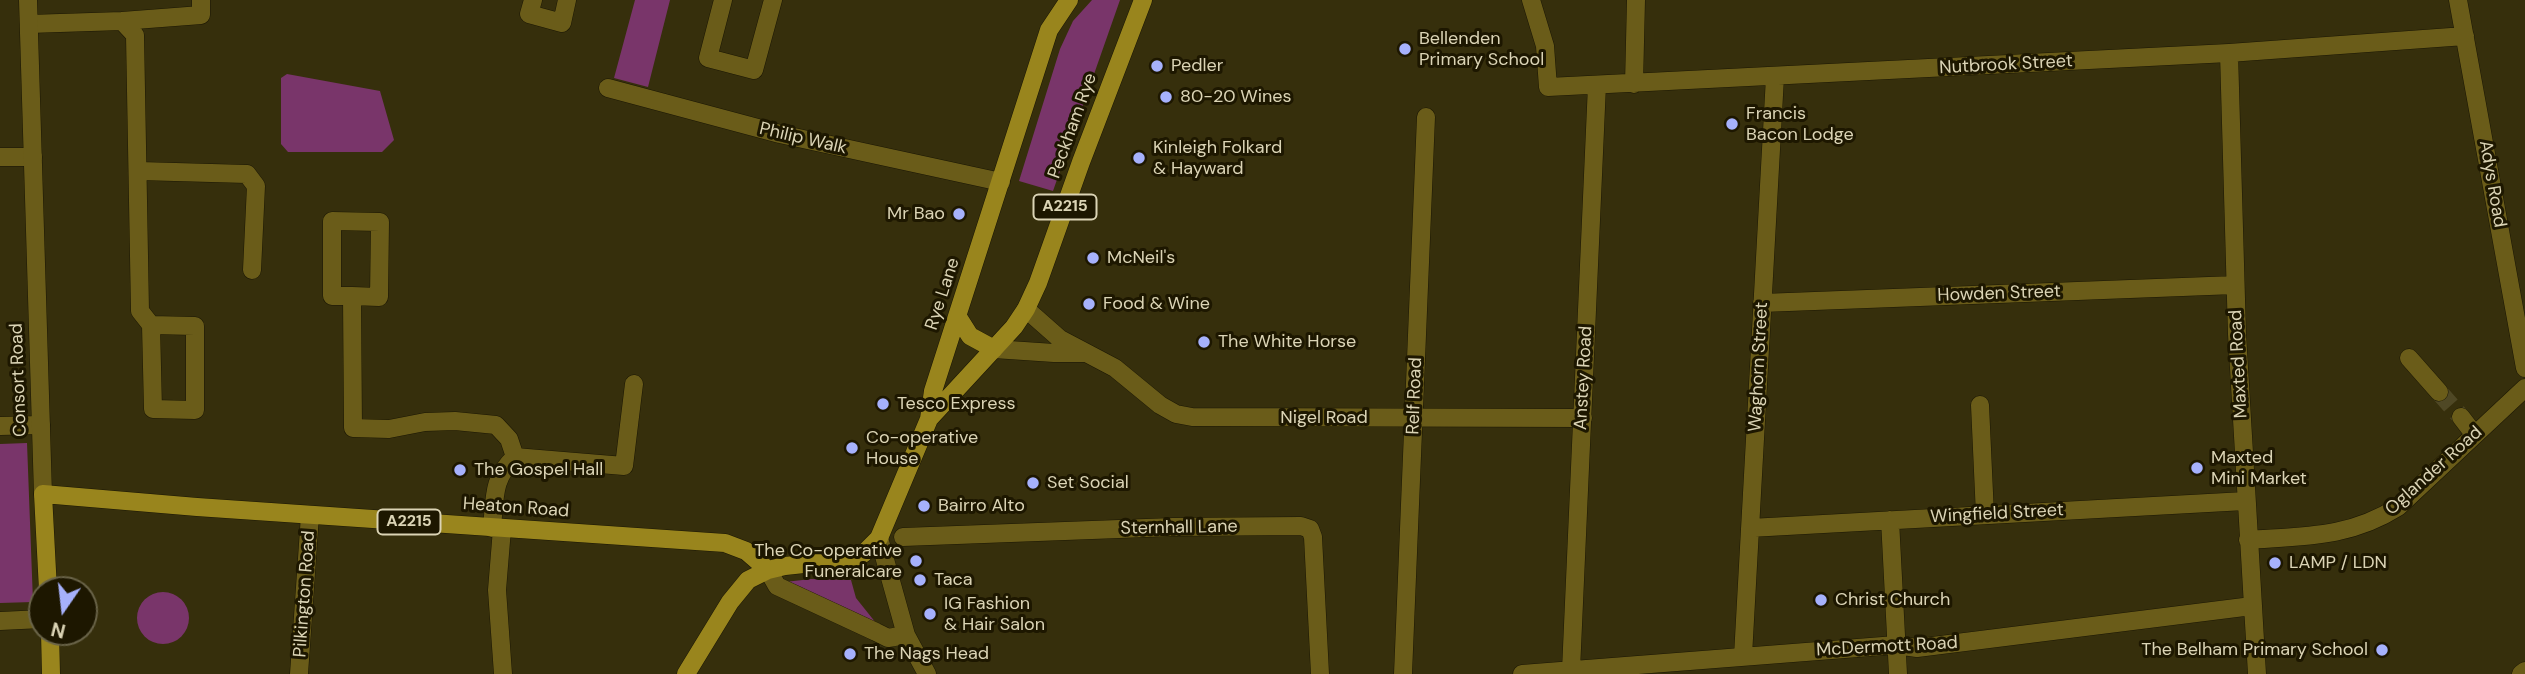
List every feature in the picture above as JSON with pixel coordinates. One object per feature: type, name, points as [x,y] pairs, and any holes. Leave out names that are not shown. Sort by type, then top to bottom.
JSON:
[{"type":"main road","name":"A2215","points":[[1001,182],[1049,30],[1069,0]]},
{"type":"main road","name":"Peckham Rye","points":[[1026,309],[1143,0]]},
{"type":"main road","name":"Rye Lane","points":[[879,538],[929,419],[933,391],[1001,182]]},
{"type":"main road","name":"Rye Lane","points":[[929,419],[1014,327],[1026,309]]},
{"type":"main road","points":[[958,317],[970,336],[994,349]]},
{"type":"main road","name":"Heaton Road","points":[[43,494],[725,543],[746,551],[768,570]]},
{"type":"main road","name":"Consort Road","points":[[43,494],[47,576]]},
{"type":"main road","points":[[686,674],[730,602],[748,580],[768,570],[851,559],[863,554],[879,538]]},
{"type":"main road","points":[[50,646],[51,674]]},
{"type":"street","name":"Consort Road","points":[[28,0],[43,494]]},
{"type":"street","points":[[29,24],[201,15],[201,0]]},
{"type":"street","points":[[533,0],[529,14],[562,23],[567,0]]},
{"type":"street","points":[[723,0],[708,58],[754,70],[773,0]]},
{"type":"street","name":"Nutbrook Street","points":[[1531,0],[1545,46],[1548,87],[2229,53],[2465,36]]},
{"type":"street","points":[[1634,84],[1636,0]]},
{"type":"street","name":"Adys Road","points":[[2458,0],[2525,368]]},
{"type":"street","points":[[122,21],[135,34],[141,311],[151,325],[153,409],[195,410],[194,326],[151,325]]},
{"type":"street","name":"Maxted Road","points":[[2229,53],[2235,285],[2245,502],[2257,674]]},
{"type":"street","name":"Waghorn Street","points":[[1742,656],[1775,77]]},
{"type":"street","name":"Anstey Road","points":[[1570,670],[1597,85]]},
{"type":"street","name":"Philip Walk","points":[[608,88],[780,134],[1001,182]]},
{"type":"street","name":"Relf Road","points":[[1403,674],[1426,117]]},
{"type":"street","points":[[0,158],[33,157]]},
{"type":"street","points":[[139,171],[247,174],[256,186],[253,270]]},
{"type":"street","points":[[332,221],[380,222],[379,297],[352,296],[332,296],[332,221]]},
{"type":"street","name":"Howden Street","points":[[1762,303],[2235,285]]},
{"type":"street","points":[[352,296],[353,428],[389,429],[425,422],[455,421],[496,425],[509,439],[515,457]]},
{"type":"street","points":[[1026,309],[1052,334],[1084,353]]},
{"type":"street","points":[[994,349],[1084,353]]},
{"type":"street","name":"Nigel Road","points":[[1084,353],[1115,368],[1160,405],[1176,414],[1192,417],[1583,418]]},
{"type":"street","points":[[2409,358],[2439,392]]},
{"type":"street","points":[[503,674],[497,590],[496,488],[503,469],[515,457],[624,466],[634,384]]},
{"type":"street","name":"Oglander Road","points":[[2248,540],[2312,536],[2354,529],[2377,521],[2398,507],[2525,388]]},
{"type":"street","points":[[1980,405],[1985,515]]},
{"type":"street","points":[[2460,417],[2474,434]]},
{"type":"street","points":[[0,426],[41,425]]},
{"type":"street","name":"Wingfield Street","points":[[1750,528],[2245,502]]},
{"type":"street","name":"Pilkington Road","points":[[299,674],[310,514]]},
{"type":"street","points":[[1890,520],[1898,674]]},
{"type":"street","name":"Sternhall Lane","points":[[903,537],[1173,527],[1301,526],[1310,529],[1313,537],[1320,674]]},
{"type":"street","points":[[879,538],[906,635],[927,674]]},
{"type":"street","points":[[768,570],[777,586],[863,627],[888,638],[906,635]]},
{"type":"street","name":"McDermott Road","points":[[1522,674],[1697,666],[1742,656],[1896,645],[1917,648],[2252,606]]},
{"type":"street","points":[[0,621],[28,620]]},
{"type":"shaded area","points":[[635,0],[670,0],[648,87],[614,78]]},
{"type":"shaded area","points":[[1092,0],[1120,0],[1053,191],[1019,181],[1060,49],[1073,21]]},
{"type":"shaded area","points":[[287,74],[380,91],[394,140],[382,152],[288,152],[281,144],[281,78]]},
{"type":"shaded area","points":[[27,443],[32,576],[28,576],[28,602],[0,603],[0,444]]},
{"type":"shaded area","points":[[811,579],[851,580],[856,598],[876,623],[785,582]]},
{"type":"shaded area","points":[[163,592],[173,594],[181,600],[187,608],[187,628],[181,636],[173,642],[163,644],[153,642],[145,636],[139,628],[137,618],[139,608],[145,600],[153,594]]},
{"type":"tunnel","points":[[2439,392],[2461,417]]},
{"type":"place","name":"Bellenden Primary School","points":[[1405,49]]},
{"type":"place","name":"Pedler","points":[[1157,66]]},
{"type":"place","name":"80-20 Wines","points":[[1166,97]]},
{"type":"place","name":"Francis Bacon Lodge","points":[[1732,124]]},
{"type":"place","name":"Kinleigh Folkard & Hayward","points":[[1139,158]]},
{"type":"place","name":"Mr Bao","points":[[959,214]]},
{"type":"place","name":"McNeil's","points":[[1093,258]]},
{"type":"place","name":"Food & Wine","points":[[1089,304]]},
{"type":"place","name":"The White Horse","points":[[1204,342]]},
{"type":"place","name":"Tesco Express","points":[[883,404]]},
{"type":"place","name":"Co-operative House","points":[[852,448]]},
{"type":"place","name":"Maxted Mini Market","points":[[2197,468]]},
{"type":"place","name":"The Gospel Hall","points":[[460,470]]},
{"type":"place","name":"Set Social","points":[[1033,483]]},
{"type":"place","name":"Bairro Alto","points":[[924,506]]},
{"type":"place","name":"The Co-operative Funeralcare","points":[[916,561]]},
{"type":"place","name":"LAMP / LDN","points":[[2275,563]]},
{"type":"place","name":"Taca","points":[[920,580]]},
{"type":"place","name":"Christ Church","points":[[1821,600]]},
{"type":"place","name":"IG Fashion & Hair Salon","points":[[930,614]]},
{"type":"place","name":"The Belham Primary School","points":[[2382,650]]},
{"type":"place","name":"The Nags Head","points":[[850,654]]}]
